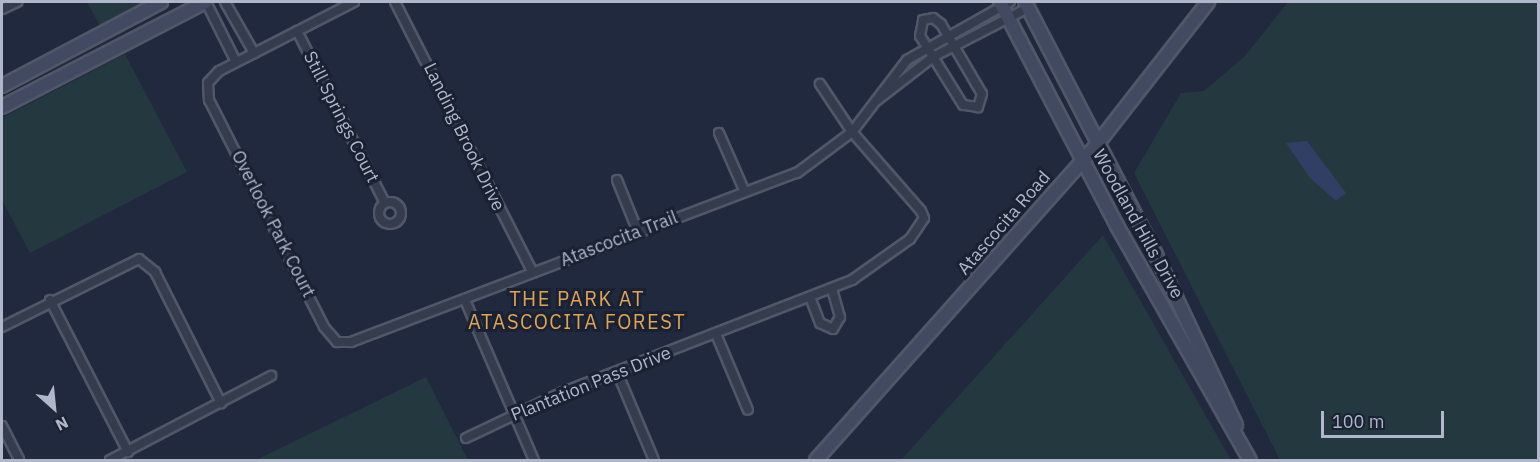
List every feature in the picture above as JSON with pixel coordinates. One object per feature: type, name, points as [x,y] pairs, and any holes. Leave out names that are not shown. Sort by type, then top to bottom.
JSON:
[{"type":"main road","points":[[15,100],[4,85],[161,2]]},
{"type":"main road","points":[[2,107],[205,2]]},
{"type":"main road","name":"Atascocita Road","points":[[816,460],[1098,143],[1208,2]]},
{"type":"main road","name":"Woodland Hills Drive","points":[[1004,3],[1008,18],[1083,160],[1252,460]]},
{"type":"main road","name":"Woodland Hills Drive","points":[[1026,5],[1098,143],[1252,460]]},
{"type":"street","points":[[2,9],[17,2]]},
{"type":"street","points":[[205,2],[236,62],[354,2]]},
{"type":"street","points":[[225,2],[254,53]]},
{"type":"street","name":"Landing Brook Drive","points":[[395,2],[532,273]]},
{"type":"street","name":"Atascocita Trail","points":[[351,342],[465,300],[818,162],[852,132],[892,74],[927,47],[1004,3]]},
{"type":"street","name":"Atascocita Trail","points":[[867,109],[933,57],[1008,18],[1026,5]]},
{"type":"street","points":[[933,18],[955,45],[982,94],[978,107],[963,105],[920,36],[923,20],[933,18]]},
{"type":"street","name":"Still Springs Court","points":[[297,31],[385,203]]},
{"type":"street","name":"Overlook Park Court","points":[[236,62],[211,78],[209,91],[324,327],[337,342],[351,342]]},
{"type":"street","points":[[820,84],[852,132]]},
{"type":"street","name":"Plantation Pass Drive","points":[[466,438],[513,415],[617,372],[832,289],[868,272],[910,239],[924,218],[921,212],[852,132]]},
{"type":"street","points":[[719,133],[744,190]]},
{"type":"street","points":[[618,180],[638,232]]},
{"type":"street","points":[[2,327],[50,300],[138,259],[154,272],[221,403]]},
{"type":"street","points":[[810,297],[820,323],[834,329],[840,317],[832,289]]},
{"type":"street","points":[[50,300],[128,452]]},
{"type":"street","points":[[465,300],[534,460]]},
{"type":"street","points":[[716,334],[748,410]]},
{"type":"street","points":[[617,372],[654,460]]},
{"type":"street","points":[[110,460],[271,376]]},
{"type":"street","points":[[2,426],[19,460]]},
{"type":"shaded area","points":[[87,2],[147,2],[100,26]]},
{"type":"shaded area","points":[[1288,2],[1538,2],[1538,460],[1280,460],[1134,173],[1181,93],[1204,91],[1245,56]]},
{"type":"shaded area","points":[[125,54],[187,172],[30,253],[2,200],[2,118]]},
{"type":"shaded area","points":[[1103,235],[1231,460],[901,460]]},
{"type":"shaded area","points":[[426,377],[468,460],[256,460]]},
{"type":"water","points":[[1307,141],[1346,193],[1336,201],[1310,178],[1286,143]]},
{"type":"district","name":"THE PARK AT ATASCOCITA FOREST","points":[[577,310]]}]
